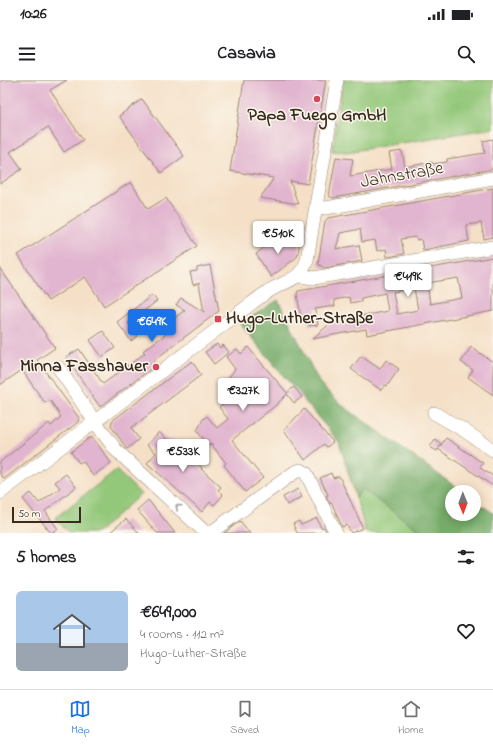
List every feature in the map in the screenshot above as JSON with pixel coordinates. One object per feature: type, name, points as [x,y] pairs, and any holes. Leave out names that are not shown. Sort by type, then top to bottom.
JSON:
[{"type":"street","points":[[0,493],[262,295],[298,276],[304,269],[317,207],[337,80]]},
{"type":"street","name":"Jahnstraße","points":[[317,207],[326,208],[493,178]]},
{"type":"street","points":[[298,276],[314,278],[493,247]]},
{"type":"street","points":[[58,367],[94,422],[122,456],[206,533]]},
{"type":"street","points":[[434,413],[462,429],[493,450]]},
{"type":"street","points":[[210,533],[295,472],[301,470],[306,473],[336,533]]},
{"type":"green space","points":[[343,80],[493,80],[493,128],[347,152],[332,151]]},
{"type":"green space","points":[[278,300],[319,382],[324,388],[343,406],[453,485],[445,485],[445,521],[481,521],[481,505],[493,513],[493,533],[423,533],[362,489],[356,498],[339,442],[240,324]]},
{"type":"green space","points":[[116,470],[141,494],[97,533],[69,533],[55,518]]},
{"type":"green space","points":[[361,488],[423,533],[366,533],[356,498]]},
{"type":"building","points":[[3,80],[67,80],[50,90],[83,140],[64,152],[48,127],[10,152],[22,169],[0,184],[0,82]]},
{"type":"building","points":[[244,80],[326,80],[308,184],[290,181],[298,204],[260,198],[274,178],[230,171]]},
{"type":"building","points":[[142,99],[184,156],[161,173],[119,116]]},
{"type":"building","points":[[493,139],[493,169],[333,198],[329,196],[336,157],[353,159],[350,176],[392,169],[389,153],[402,151],[405,167],[432,162],[432,164],[447,162],[447,159],[485,153],[483,141]]},
{"type":"building","points":[[131,182],[148,209],[166,198],[197,246],[104,306],[85,277],[48,301],[18,255]]},
{"type":"building","points":[[493,188],[493,237],[484,239],[481,223],[466,225],[469,241],[423,250],[421,239],[417,240],[416,237],[401,239],[404,254],[387,257],[386,249],[377,251],[375,240],[362,242],[360,229],[340,233],[336,249],[359,245],[362,261],[324,268],[318,264],[325,221],[328,218]]},
{"type":"building","points":[[281,234],[286,240],[300,243],[297,257],[271,277],[256,254]]},
{"type":"building","points":[[493,257],[493,311],[367,335],[366,329],[312,339],[333,321],[388,311],[385,293],[361,298],[361,301],[350,303],[349,297],[334,300],[335,306],[315,309],[318,325],[309,326],[307,316],[301,317],[297,294],[298,291]],"holes":[[[458,278],[462,298],[430,304],[427,283]],[[414,288],[418,310],[397,314],[393,292]]]},
{"type":"building","points":[[210,265],[219,311],[153,361],[156,365],[100,407],[66,357],[79,349],[103,384],[145,353],[143,351],[170,331],[165,325],[185,310],[176,305],[181,298],[204,312],[199,283],[193,285],[190,272],[197,271],[197,268]]},
{"type":"building","points":[[0,268],[55,348],[37,360],[79,418],[78,422],[4,479],[0,474],[0,462],[49,423],[51,426],[61,417],[50,400],[45,403],[22,370],[0,385]]},
{"type":"building","points":[[152,295],[157,301],[128,323],[138,336],[131,341],[117,322]]},
{"type":"building","points":[[103,331],[115,348],[102,357],[90,340]]},
{"type":"building","points":[[217,344],[220,348],[223,345],[229,352],[214,364],[205,352]]},
{"type":"building","points":[[248,347],[287,393],[294,387],[302,397],[294,403],[287,394],[276,405],[232,440],[263,478],[245,492],[224,465],[226,463],[211,444],[209,446],[197,431],[203,419],[207,416],[217,428],[228,419],[219,407],[227,401],[219,391],[235,369],[226,357],[237,349],[241,354]]},
{"type":"building","points":[[471,347],[493,362],[493,395],[468,377],[473,370],[461,362]]},
{"type":"building","points":[[361,356],[380,369],[386,360],[399,369],[387,386],[385,385],[381,390],[351,369]]},
{"type":"building","points":[[192,361],[201,375],[131,428],[139,439],[127,449],[111,426],[112,421]]},
{"type":"building","points":[[304,409],[333,442],[327,447],[324,444],[305,460],[284,430]]},
{"type":"building","points":[[159,432],[170,442],[172,439],[182,448],[180,451],[191,461],[193,459],[202,468],[201,469],[221,487],[218,490],[223,495],[214,505],[210,502],[202,512],[147,463],[156,453],[147,445]]},
{"type":"building","points":[[89,438],[93,438],[111,463],[93,476],[83,461],[79,463],[71,452]]},
{"type":"building","points":[[446,438],[483,463],[480,468],[493,476],[493,486],[438,449],[437,451],[430,447],[435,439],[441,444],[439,448]]},
{"type":"building","points":[[331,473],[333,478],[339,476],[363,528],[351,533],[347,525],[342,527],[332,503],[330,504],[326,496],[328,495],[320,478]]},
{"type":"building","points":[[66,474],[76,487],[45,511],[58,529],[51,533],[23,499],[31,493],[39,503],[60,488],[55,482]]},
{"type":"building","points":[[298,489],[302,497],[287,505],[283,497]]},
{"type":"building","points":[[148,500],[175,533],[157,533],[137,510]]},
{"type":"building","points":[[317,518],[321,528],[324,527],[327,533],[297,533],[293,524],[299,521],[301,525]]},
{"type":"building","points":[[126,519],[139,533],[109,533]]},
{"type":"building","points":[[240,521],[250,533],[224,533]]},
{"type":"place","name":"Papa Fuego GmbH","points":[[317,99]]},
{"type":"place","name":"Hugo-Luther-Straße","points":[[218,319]]},
{"type":"place","name":"Minna Fasshauer","points":[[156,367]]}]
